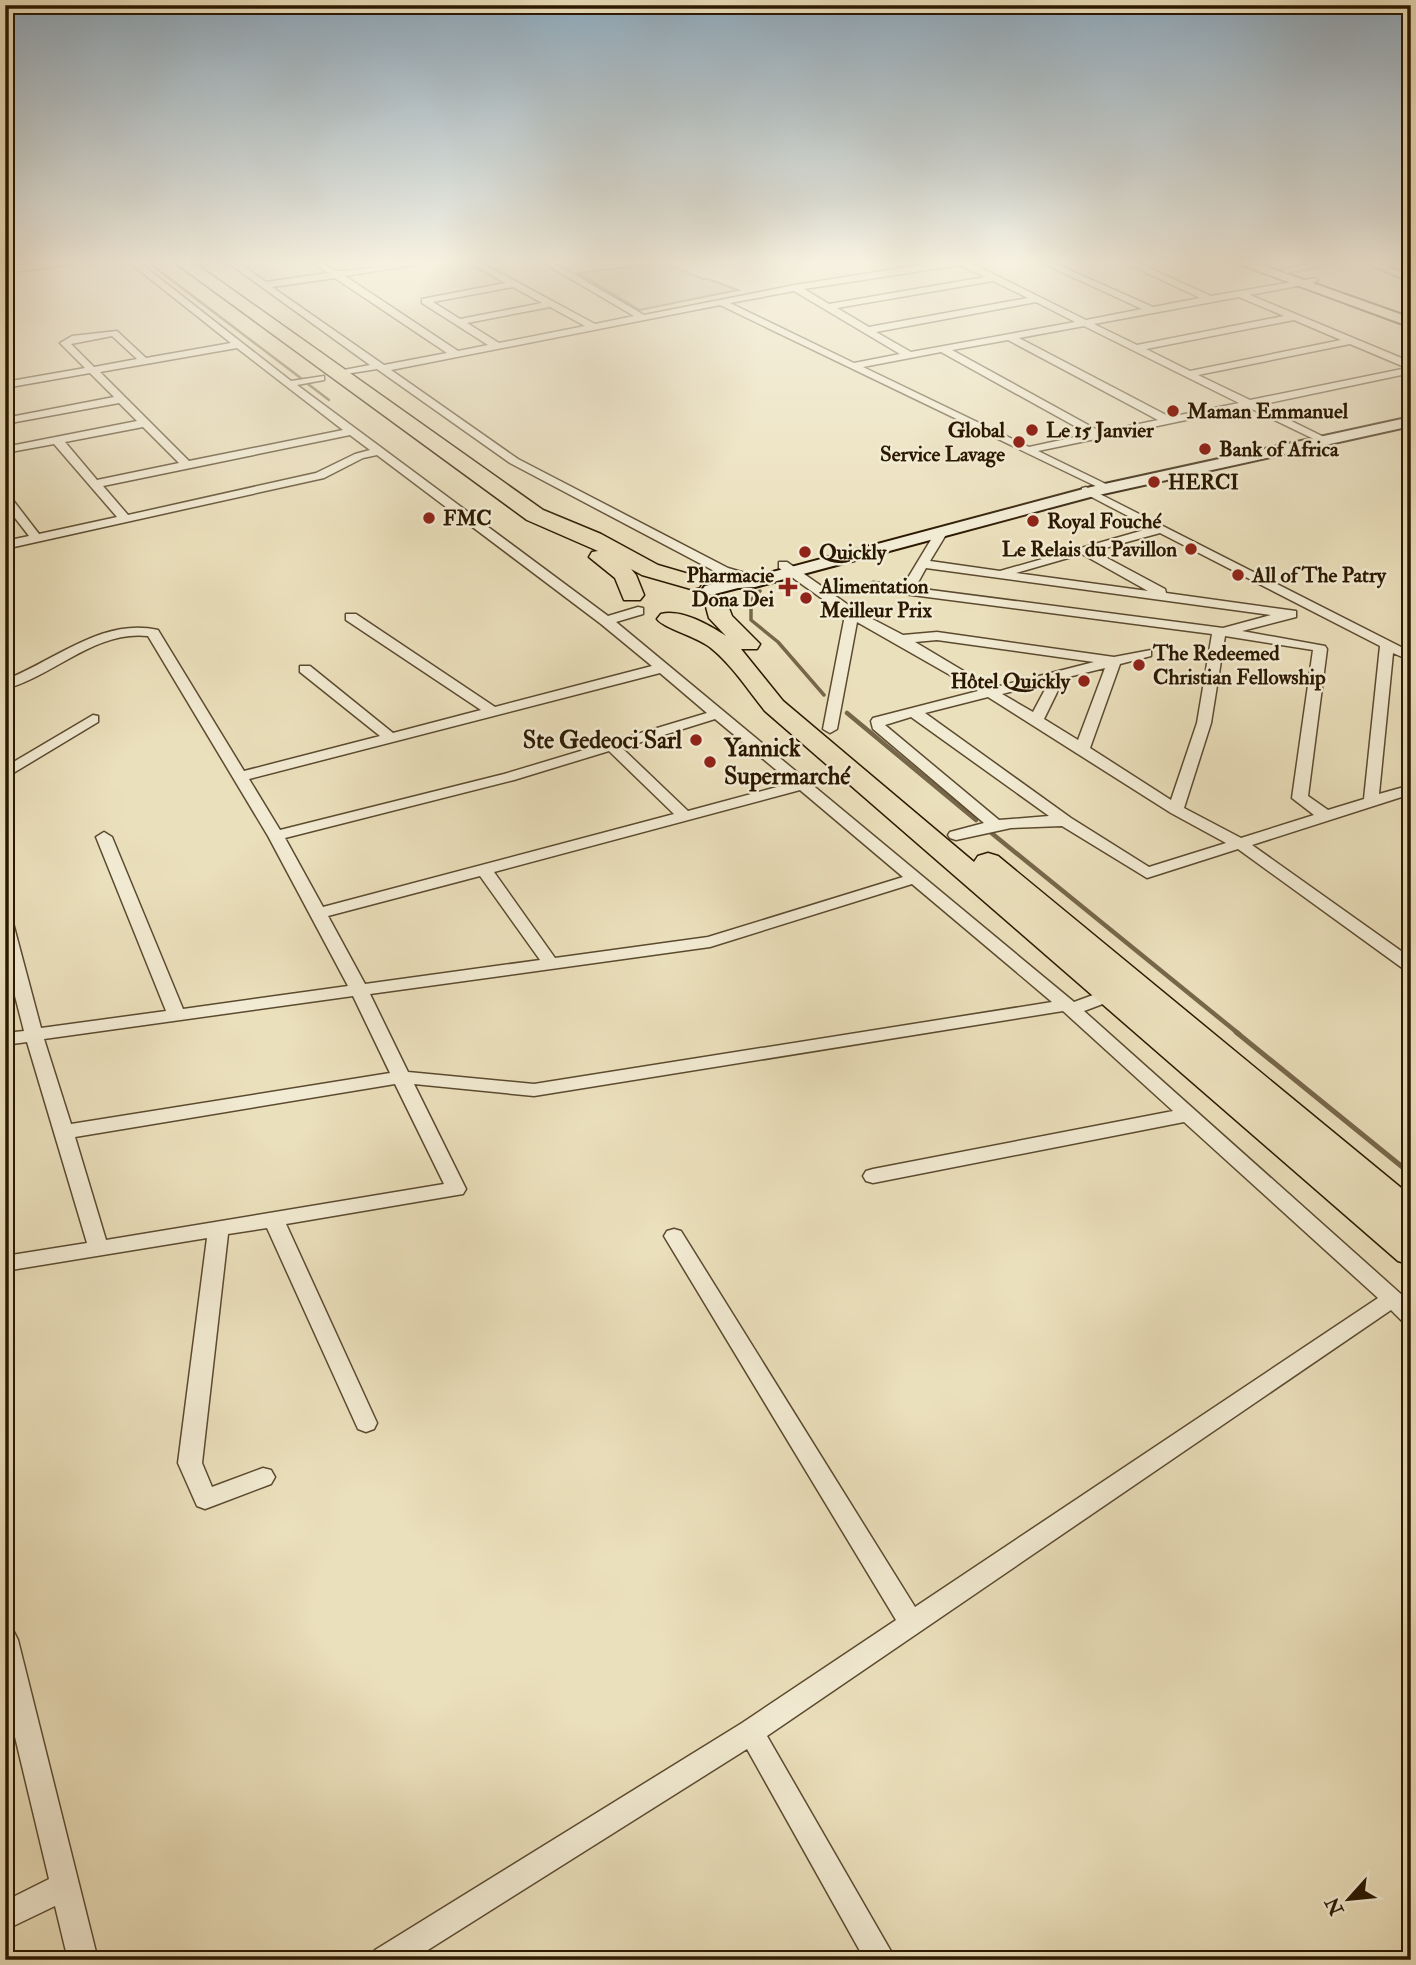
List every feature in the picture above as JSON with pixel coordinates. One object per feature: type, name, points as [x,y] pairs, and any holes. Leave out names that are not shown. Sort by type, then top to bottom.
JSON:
[{"type":"highway","points":[[292,351],[536,515],[593,539],[650,570],[719,587]]},
{"type":"highway","points":[[296,351],[503,512],[584,549],[620,569],[629,580],[635,603]]},
{"type":"highway","points":[[635,603],[643,587],[654,583],[719,587]]},
{"type":"highway","points":[[669,619],[701,615],[713,609],[719,587]]},
{"type":"highway","points":[[719,587],[718,613],[753,649],[797,702],[1411,1216]]},
{"type":"highway","points":[[635,603],[669,619],[698,627],[718,639],[774,705],[1411,1252]]},
{"type":"street","points":[[75,351],[187,465]]},
{"type":"street","points":[[133,351],[144,361]]},
{"type":"street","points":[[7,382],[205,351]]},
{"type":"street","points":[[245,351],[606,621],[663,668],[1069,1007],[1411,1316]]},
{"type":"street","points":[[358,351],[449,418],[514,461],[615,516],[731,574],[719,587]]},
{"type":"street","points":[[451,351],[456,354]]},
{"type":"street","points":[[289,384],[471,351]]},
{"type":"street","points":[[821,351],[1028,450],[1160,529],[1411,657]]},
{"type":"street","points":[[902,351],[909,355]]},
{"type":"street","points":[[853,366],[933,351]]},
{"type":"street","points":[[945,351],[1099,435]]},
{"type":"street","points":[[1036,351],[1169,421]]},
{"type":"street","points":[[1141,351],[1319,438],[1411,413]]},
{"type":"street","points":[[1188,374],[1302,351]]},
{"type":"street","points":[[1372,351],[1411,368]]},
{"type":"street","points":[[1028,450],[1411,368]]},
{"type":"street","points":[[5,421],[122,399]]},
{"type":"street","points":[[719,587],[755,582],[788,569],[1094,488],[1319,438],[1411,422]]},
{"type":"street","points":[[5,450],[145,423]]},
{"type":"street","points":[[94,484],[353,431]]},
{"type":"street","points":[[57,440],[125,519]]},
{"type":"street","points":[[5,545],[320,476],[359,456],[380,451]]},
{"type":"street","points":[[788,569],[942,533],[1094,488]]},
{"type":"street","points":[[5,497],[37,539]]},
{"type":"street","points":[[999,574],[1160,529]]},
{"type":"street","points":[[907,590],[942,533]]},
{"type":"street","points":[[1085,551],[1169,597]]},
{"type":"street","points":[[923,564],[1292,614]]},
{"type":"street","points":[[788,569],[852,614],[901,639],[990,692],[1176,810],[1239,843],[1411,966]]},
{"type":"street","points":[[873,586],[1225,632],[1310,645],[1320,649],[1300,799],[1326,816]]},
{"type":"street","points":[[606,621],[635,603]]},
{"type":"street","points":[[1176,810],[1204,723],[1219,633],[1315,607]]},
{"type":"street","points":[[830,729],[852,614]]},
{"type":"street","points":[[351,617],[493,712]]},
{"type":"street","points":[[5,685],[28,678],[98,640],[141,629],[153,633],[276,836],[359,990],[456,1189],[5,1264]]},
{"type":"street","points":[[901,639],[937,636],[1114,661]]},
{"type":"street","points":[[1371,801],[1387,644]]},
{"type":"street","points":[[994,824],[877,726],[878,721],[1146,653]]},
{"type":"street","points":[[1082,749],[1114,661]]},
{"type":"street","points":[[242,776],[663,668]]},
{"type":"street","points":[[305,669],[391,738]]},
{"type":"street","points":[[1036,720],[1059,675]]},
{"type":"street","points":[[912,711],[1066,821],[1147,873],[1411,789]]},
{"type":"street","points":[[276,836],[509,777],[611,744],[718,714]]},
{"type":"street","points":[[5,774],[93,719]]},
{"type":"street","points":[[611,744],[685,816]]},
{"type":"street","points":[[317,914],[803,785]]},
{"type":"street","points":[[956,835],[994,824],[1032,819],[1066,821]]},
{"type":"street","points":[[104,837],[177,1016]]},
{"type":"street","points":[[484,870],[551,964]]},
{"type":"street","points":[[5,1039],[710,942],[915,878]]},
{"type":"street","points":[[5,923],[34,1035],[99,1249]]},
{"type":"street","points":[[64,1132],[402,1077],[534,1090],[1069,1007],[1110,995]]},
{"type":"street","points":[[873,1176],[1187,1115]]},
{"type":"street","points":[[273,1219],[366,1423]]},
{"type":"street","points":[[218,1229],[190,1463],[205,1499],[263,1477]]},
{"type":"street","points":[[674,1236],[912,1625]]},
{"type":"street","points":[[385,1960],[751,1732],[1392,1299]]},
{"type":"street","points":[[5,1640],[11,1692],[83,1960]]},
{"type":"street","points":[[751,1732],[881,1960]]},
{"type":"street","points":[[5,1916],[65,1886]]},
{"type":"waterway","points":[[265,351],[302,379]]},
{"type":"waterway","points":[[308,384],[329,400]]},
{"type":"waterway","points":[[760,591],[751,600],[751,620],[778,642],[824,695]]},
{"type":"waterway","points":[[847,713],[976,820]]},
{"type":"waterway","points":[[989,831],[1239,1034]]},
{"type":"waterway","points":[[1236,1032],[1411,1174]]},
{"type":"place","name":"Maman Emmanuel","points":[[1173,411]]},
{"type":"place","name":"Le 15 Janvier","points":[[1032,430]]},
{"type":"place","name":"Global Service Lavage","points":[[1019,442]]},
{"type":"place","name":"Bank of Africa","points":[[1205,449]]},
{"type":"place","name":"HERCI","points":[[1154,482]]},
{"type":"place","name":"FMC","points":[[429,518]]},
{"type":"place","name":"Royal Fouché","points":[[1033,521]]},
{"type":"place","name":"Le Relais du Pavillon","points":[[1191,549]]},
{"type":"place","name":"Quickly","points":[[805,552]]},
{"type":"place","name":"All of The Patry","points":[[1238,575]]},
{"type":"place","name":"Pharmacie Dona Dei","points":[[788,587]]},
{"type":"place","name":"Alimentation Meilleur Prix","points":[[806,598]]},
{"type":"place","name":"The Redeemed Christian Fellowship","points":[[1139,665]]},
{"type":"place","name":"Hôtel Quickly","points":[[1084,681]]},
{"type":"place","name":"Ste Gedeoci Sarl","points":[[696,740]]},
{"type":"place","name":"Yannick Supermarché","points":[[710,762]]}]
